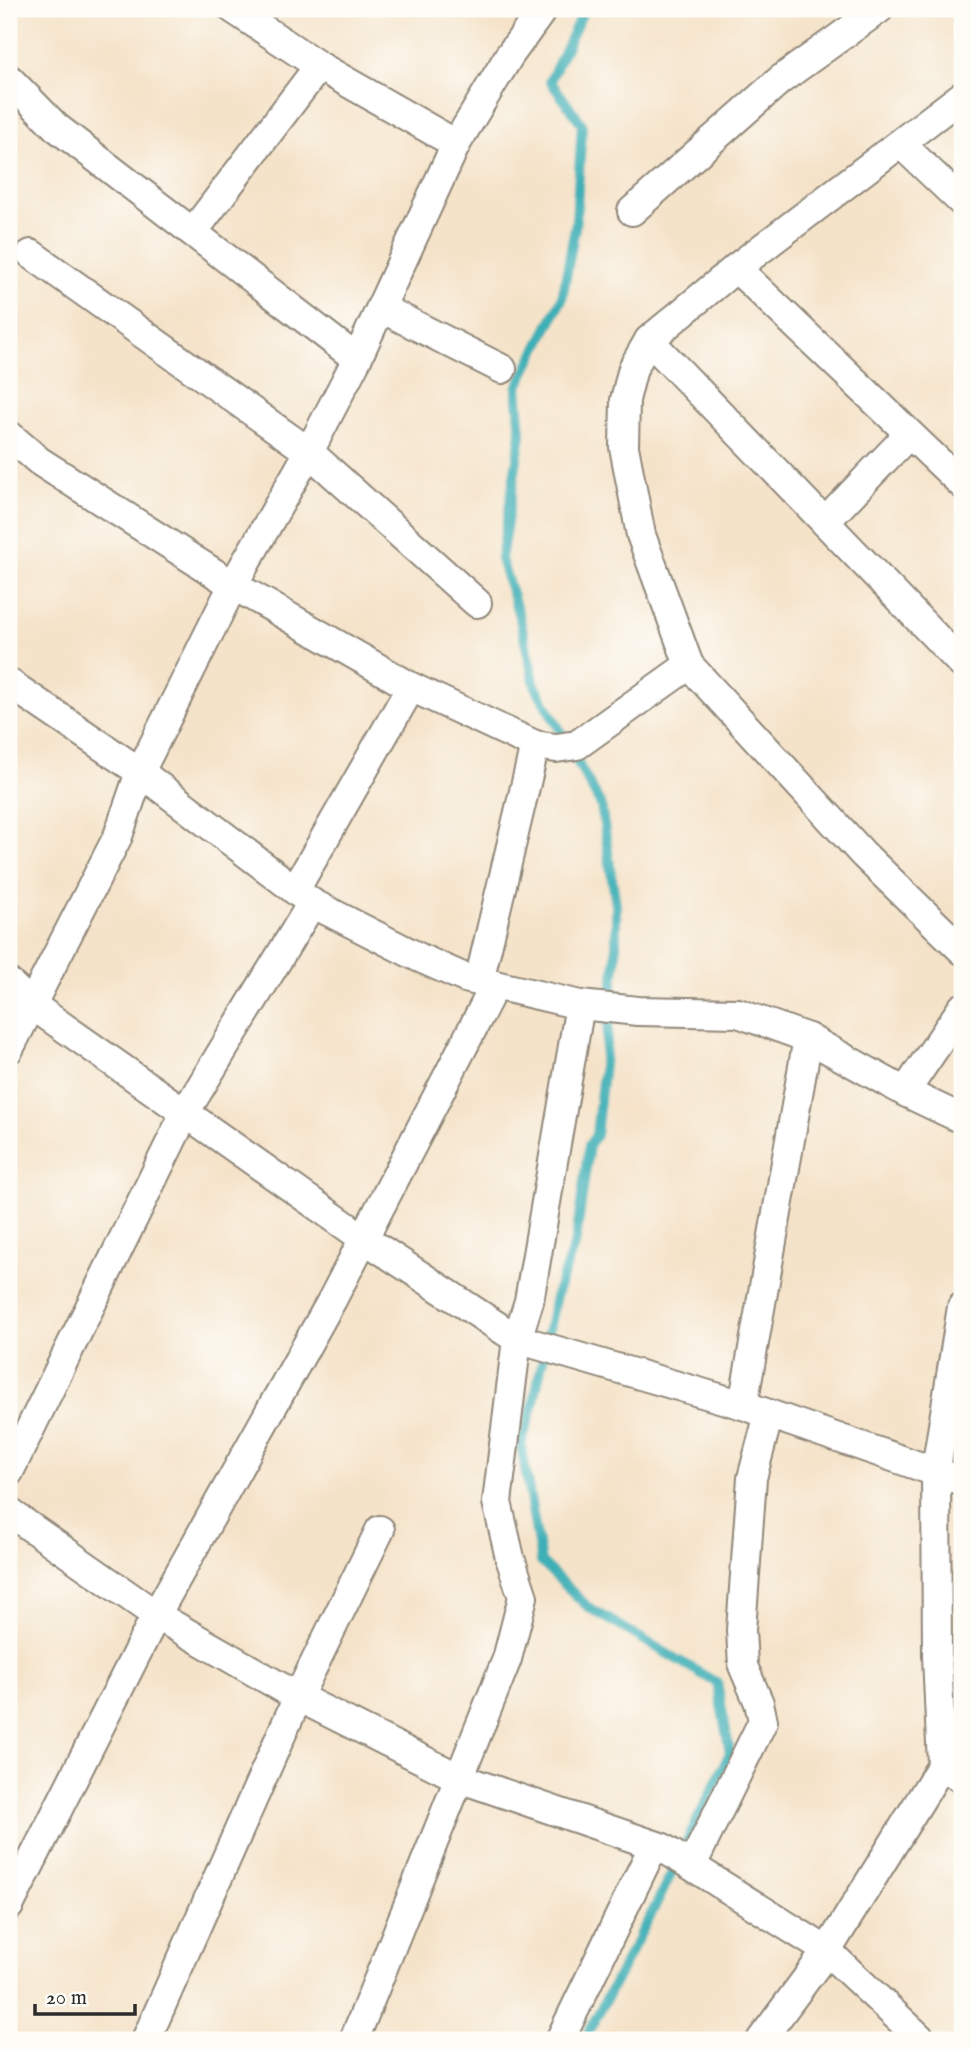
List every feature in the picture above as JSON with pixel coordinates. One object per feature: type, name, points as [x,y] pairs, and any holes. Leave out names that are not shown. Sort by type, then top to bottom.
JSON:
[{"type":"street","points":[[233,9],[319,66],[456,145]]},
{"type":"street","points":[[9,1049],[118,836],[140,772],[233,585],[309,453],[357,359],[456,145],[509,56],[543,9]]},
{"type":"street","points":[[632,211],[780,80],[879,9]]},
{"type":"street","points":[[193,232],[319,66]]},
{"type":"street","points":[[9,79],[56,127],[357,359]]},
{"type":"street","points":[[962,96],[736,268],[649,340],[633,368],[625,400],[624,447],[641,535],[689,665],[864,855],[962,950]]},
{"type":"street","points":[[901,144],[962,202]]},
{"type":"street","points":[[31,254],[309,453],[477,603]]},
{"type":"street","points":[[736,268],[962,484]]},
{"type":"street","points":[[381,308],[502,369]]},
{"type":"street","points":[[649,340],[962,664]]},
{"type":"street","points":[[825,522],[909,434]]},
{"type":"street","points":[[11,443],[233,585],[411,687],[535,745],[556,748],[577,745],[689,665]]},
{"type":"street","points":[[9,683],[140,772],[304,897],[420,958],[487,983],[586,1006],[638,1011],[738,1013],[808,1038],[905,1092],[962,1119]]},
{"type":"street","points":[[9,1472],[186,1111],[304,897],[411,687]]},
{"type":"street","points":[[9,1906],[156,1615],[363,1238],[487,983],[535,745]]},
{"type":"street","points":[[9,983],[32,1005],[363,1238],[518,1339],[756,1409],[936,1469],[962,1481]]},
{"type":"street","points":[[355,2040],[507,1659],[522,1611],[523,1597],[497,1502],[518,1339],[529,1301],[586,1006]]},
{"type":"street","points":[[905,1092],[962,1008]]},
{"type":"street","points":[[690,1864],[763,1721],[759,1703],[743,1666],[741,1630],[756,1409],[808,1038]]},
{"type":"street","points":[[952,1772],[937,1656],[936,1469],[962,1307]]},
{"type":"street","points":[[9,1512],[156,1615],[298,1697],[460,1778],[659,1846],[827,1951],[922,2040]]},
{"type":"street","points":[[146,2040],[298,1697],[380,1530]]},
{"type":"street","points":[[761,2040],[952,1772],[962,1741]]},
{"type":"street","points":[[560,2040],[659,1846]]},
{"type":"waterway","points":[[578,9],[582,14],[550,81],[582,124],[576,222],[562,299],[517,388],[521,434],[501,559],[520,619],[535,685],[601,805],[616,905],[616,957],[596,1135],[589,1145],[576,1240],[556,1295],[533,1406],[521,1444],[541,1562],[588,1607],[717,1683],[730,1753],[656,1905],[584,2040]]}]
